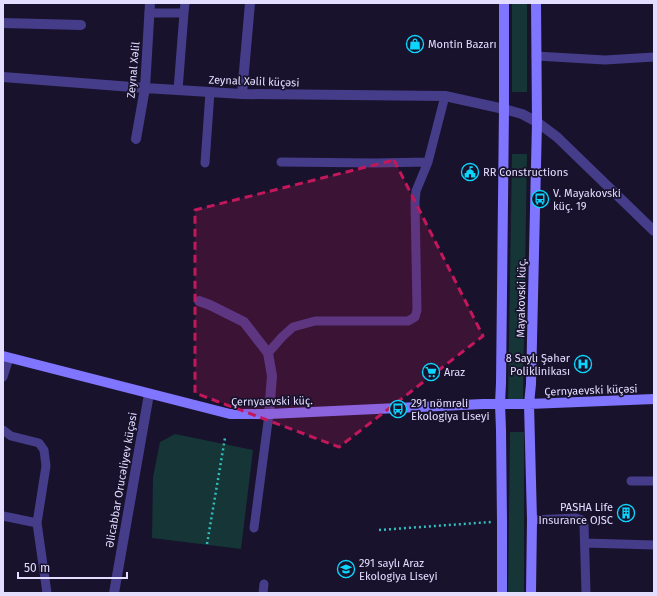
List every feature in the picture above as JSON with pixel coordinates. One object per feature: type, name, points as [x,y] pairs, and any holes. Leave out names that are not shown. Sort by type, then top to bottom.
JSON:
[{"type":"street","points":[[242,94],[250,3]]},
{"type":"street","name":"Mayakovski küç.","points":[[502,593],[500,404],[504,3]]},
{"type":"street","name":"Mayakovski küç.","points":[[532,593],[529,404],[531,384],[537,122],[536,3]]},
{"type":"street","name":"Zeynal Xəlil","points":[[136,139],[145,88],[150,8]]},
{"type":"street","points":[[3,23],[81,25]]},
{"type":"street","name":"Zeynal Xəlil küçəsi","points":[[3,77],[242,94],[445,96],[504,109],[522,114],[537,122],[557,137],[654,232]]},
{"type":"street","points":[[199,301],[244,322],[268,353],[272,376],[269,414]]},
{"type":"street","name":"Çernyaevski küç.","points":[[6,357],[230,414],[269,414],[500,404]]},
{"type":"street","name":"Əlicabbar Orucəliyev küçəsi","points":[[114,593],[148,394]]},
{"type":"street","name":"Çernyaevski küçəsi","points":[[500,404],[654,399]]},
{"type":"lane","points":[[178,90],[185,3]]},
{"type":"lane","points":[[150,8],[184,13]]},
{"type":"lane","points":[[536,56],[605,60],[654,57]]},
{"type":"lane","points":[[205,163],[210,92]]},
{"type":"lane","points":[[268,353],[293,327],[314,321],[408,321],[415,317],[418,310],[416,191],[428,162],[445,96]]},
{"type":"lane","points":[[281,162],[428,162]]},
{"type":"lane","points":[[3,377],[6,357]]},
{"type":"lane","points":[[254,528],[269,414]]},
{"type":"lane","points":[[3,430],[11,436],[39,443],[44,450],[46,466],[37,523],[47,593]]},
{"type":"lane","points":[[631,481],[654,481]]},
{"type":"lane","points":[[3,516],[37,523]]},
{"type":"lane","points":[[532,520],[576,518],[582,520],[584,525],[585,543],[586,593]]},
{"type":"lane","points":[[585,543],[654,545]]},
{"type":"path","points":[[207,544],[225,438]]},
{"type":"path","points":[[379,530],[502,522]]},
{"type":"highlighted area","points":[[394,160],[483,336],[339,447],[195,393],[195,210]]},
{"type":"green space","points":[[512,3],[527,3],[527,92],[512,92]]},
{"type":"green space","points":[[512,154],[527,154],[523,399],[508,399]]},
{"type":"green space","points":[[510,432],[524,432],[524,593],[508,593]]},
{"type":"green space","points":[[175,434],[253,450],[241,549],[152,538],[153,477],[160,442]]},
{"type":"place","name":"Montin Bazarı","points":[[415,44]]},
{"type":"place","name":"RR Constructions","points":[[470,172]]},
{"type":"place","name":"V. Mayakovski küç. 19","points":[[540,199]]},
{"type":"place","name":"8 Saylı Şəhər Poliklinikası","points":[[583,364]]},
{"type":"place","name":"Araz","points":[[431,372]]},
{"type":"place","name":"291 nömrəli Ekologiya Liseyi","points":[[398,409]]},
{"type":"place","name":"PASHA Life Insurance OJSC","points":[[626,513]]},
{"type":"place","name":"291 saylı Araz Ekologiya Liseyi","points":[[346,569]]}]
